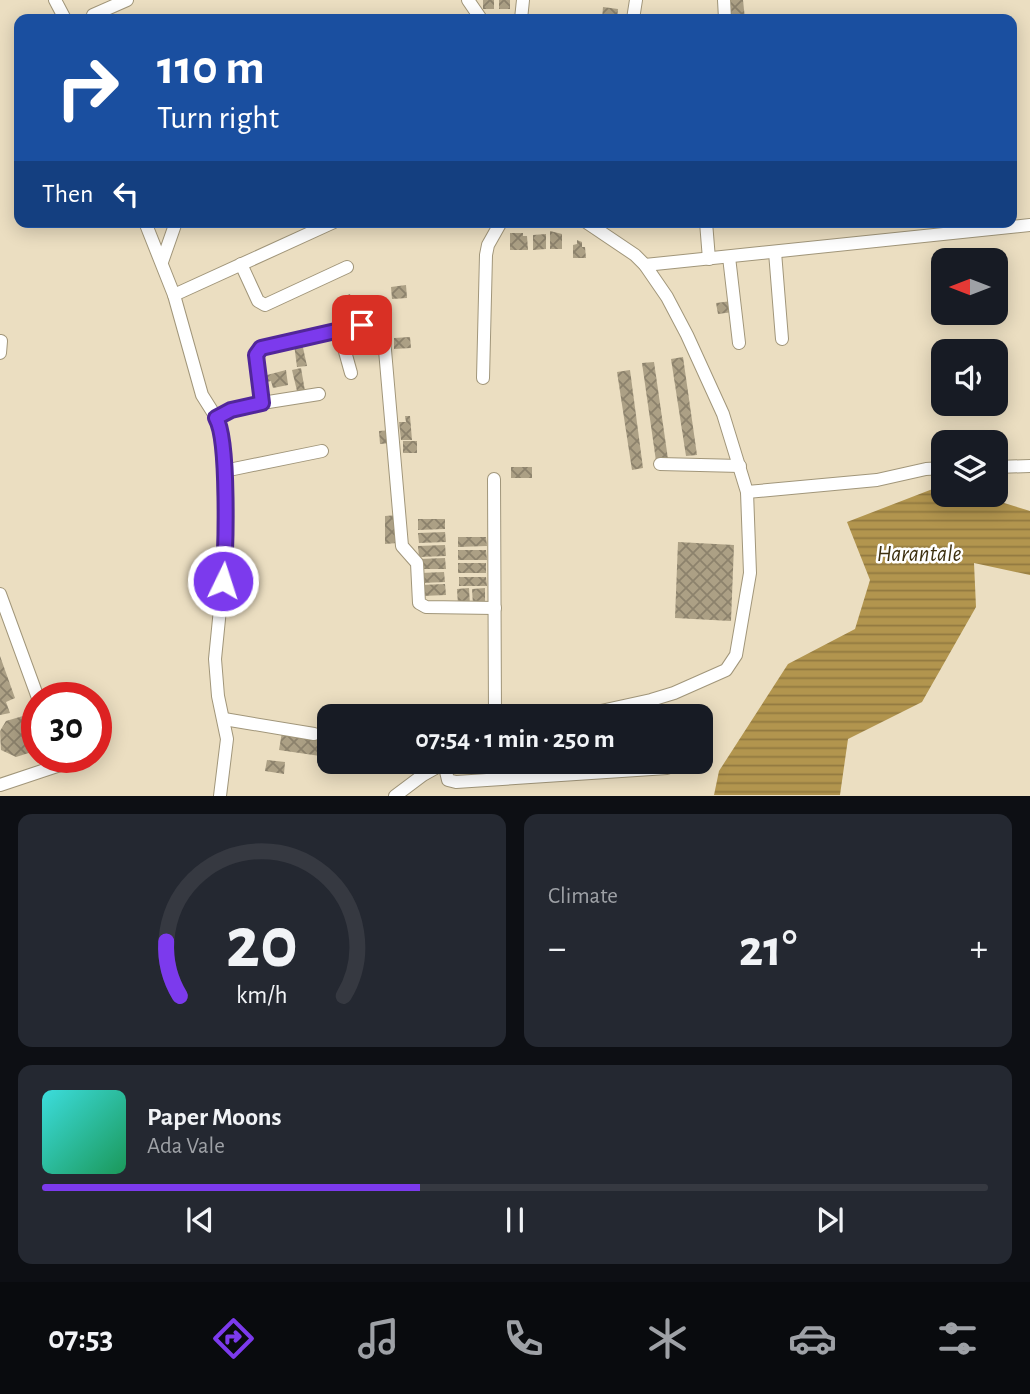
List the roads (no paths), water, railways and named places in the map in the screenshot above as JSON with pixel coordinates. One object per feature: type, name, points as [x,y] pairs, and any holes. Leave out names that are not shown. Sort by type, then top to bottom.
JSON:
[{"type":"street","points":[[100,14],[127,0]]},
{"type":"street","points":[[148,228],[174,295],[202,395],[216,418],[223,439],[225,559],[215,659],[227,748],[220,796]]},
{"type":"street","points":[[162,262],[174,228]]},
{"type":"street","points":[[174,295],[321,228]]},
{"type":"street","points":[[483,378],[486,255],[488,245],[498,228]]},
{"type":"street","points":[[595,228],[635,255],[667,297],[723,414],[747,492],[750,572],[736,655],[730,667],[663,697],[632,704]]},
{"type":"street","points":[[706,228],[709,259]]},
{"type":"street","points":[[645,265],[1002,228]]},
{"type":"street","points":[[775,252],[782,340]]},
{"type":"street","points":[[729,257],[739,343]]},
{"type":"street","points":[[241,264],[258,301],[265,305],[347,267]]},
{"type":"street","points":[[382,304],[402,546],[417,563],[419,603],[426,607],[495,608]]},
{"type":"street","points":[[262,403],[257,351],[362,325]]},
{"type":"street","points":[[339,330],[351,373]]},
{"type":"street","points":[[0,353],[1,341]]},
{"type":"street","points":[[216,418],[231,410],[319,394]]},
{"type":"street","points":[[224,471],[322,452]]},
{"type":"street","points":[[660,464],[740,466]]},
{"type":"street","points":[[1008,467],[1030,466]]},
{"type":"street","points":[[747,492],[877,480],[931,469]]},
{"type":"street","points":[[495,479],[495,704]]},
{"type":"street","points":[[0,594],[31,682]]},
{"type":"street","points":[[224,719],[314,734]]},
{"type":"street","points":[[4,781],[32,773]]},
{"type":"street","points":[[395,796],[425,774]]},
{"type":"street","points":[[447,774],[448,780],[456,782],[577,774]]},
{"type":"water","name":"Harantale","points":[[931,490],[931,507],[1008,507],[1008,504],[1030,511],[1030,575],[974,563],[976,607],[922,702],[848,739],[840,795],[714,795],[719,771],[788,664],[855,629],[870,580],[847,522]]}]
